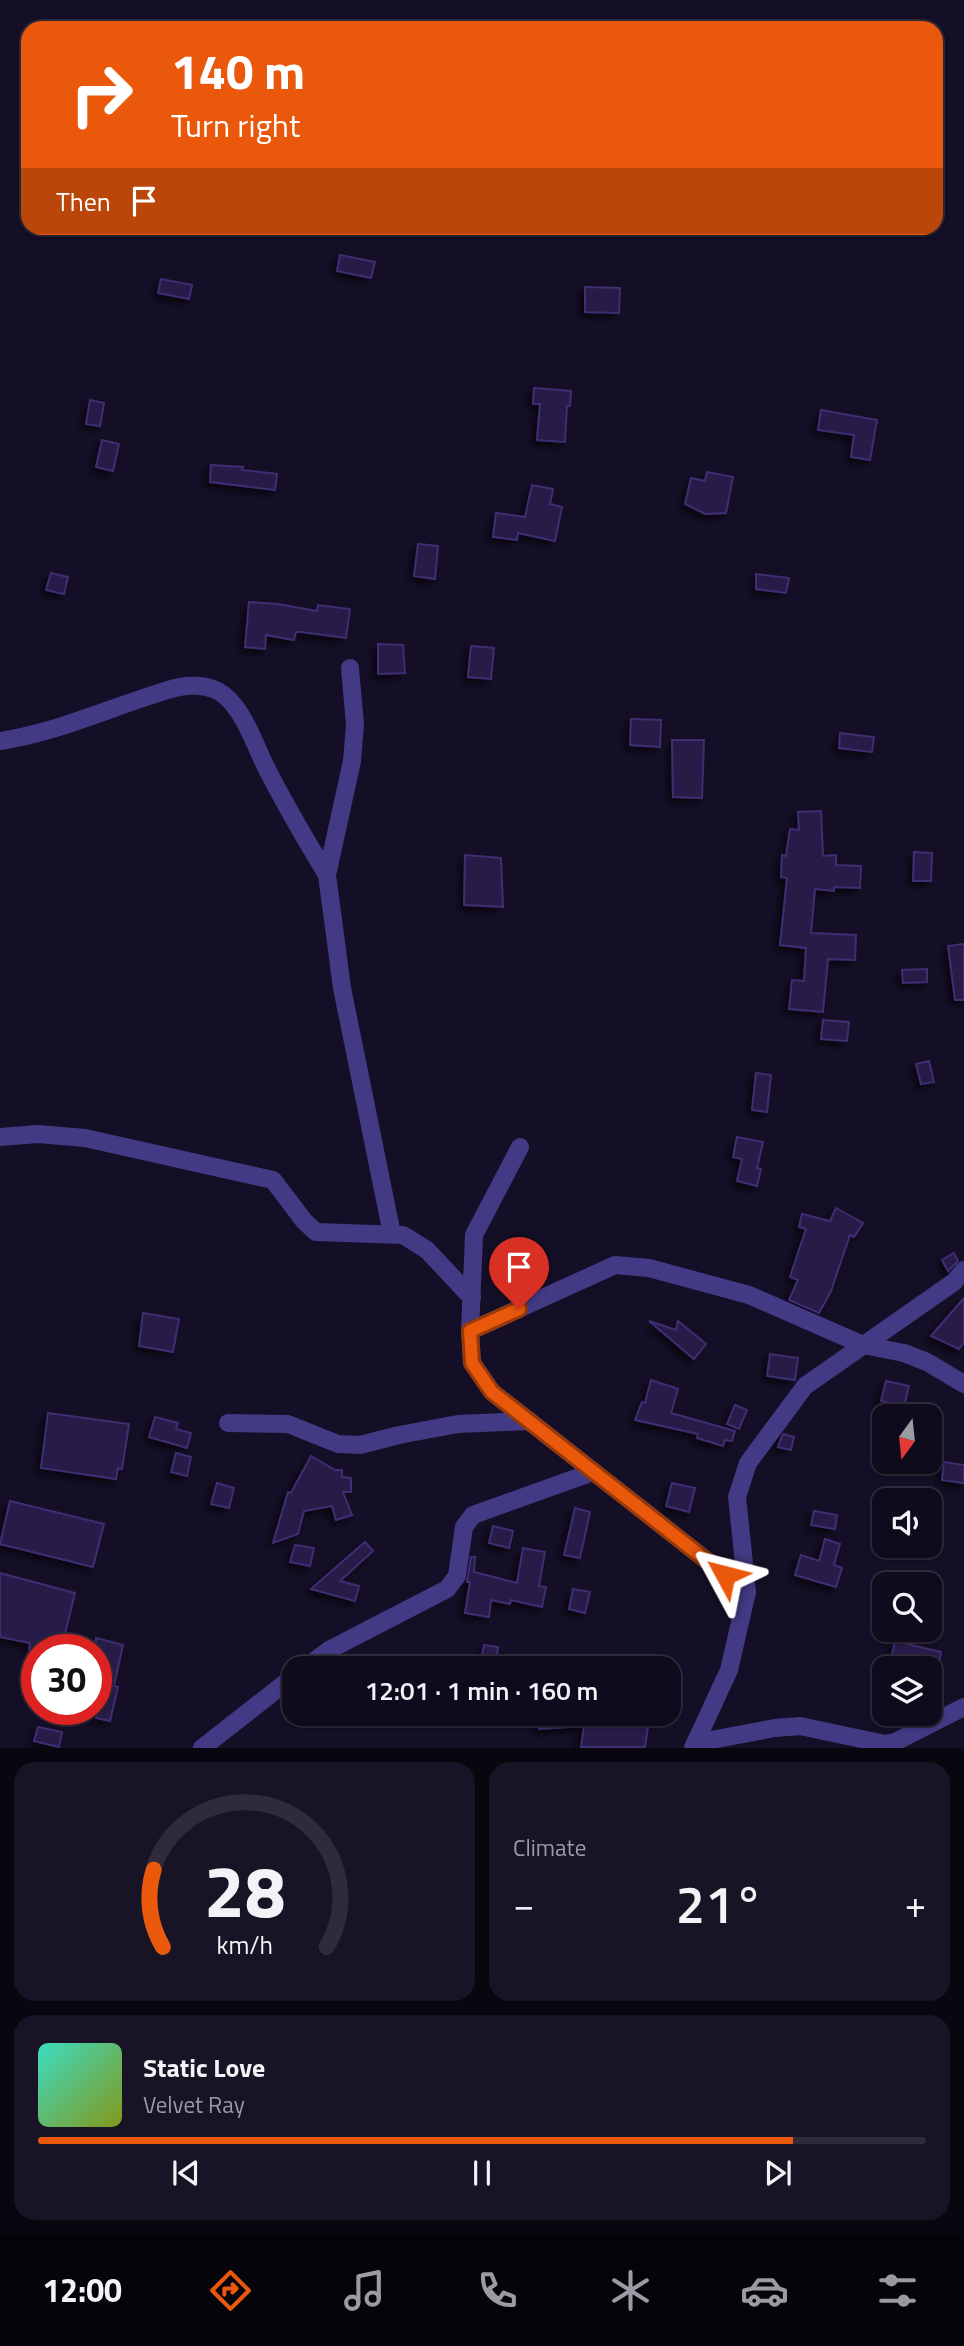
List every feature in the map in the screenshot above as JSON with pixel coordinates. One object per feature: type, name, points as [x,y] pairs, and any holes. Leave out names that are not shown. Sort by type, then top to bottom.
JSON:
[{"type":"street","points":[[350,668],[355,725],[352,761],[327,875],[342,988],[392,1234]]},
{"type":"street","points":[[0,741],[58,729],[171,688],[210,688],[230,702],[241,718],[295,823],[327,875]]},
{"type":"street","points":[[0,1137],[38,1134],[85,1138],[273,1180],[316,1233],[403,1235],[427,1250],[472,1298]]},
{"type":"street","points":[[520,1147],[474,1235],[470,1331],[472,1363],[492,1392],[747,1592]]},
{"type":"street","points":[[470,1331],[615,1265],[649,1268],[749,1295],[863,1345],[904,1353],[928,1362],[964,1384]]},
{"type":"street","points":[[694,1746],[729,1670],[747,1592],[737,1497],[748,1463],[805,1386],[954,1282],[964,1270]]},
{"type":"street","points":[[228,1423],[288,1424],[338,1444],[360,1445],[458,1424],[529,1421]]},
{"type":"street","points":[[321,1656],[447,1589],[457,1576],[464,1527],[473,1515],[593,1472]]},
{"type":"street","points":[[202,1748],[282,1685]]},
{"type":"street","points":[[694,1746],[775,1728],[800,1726],[884,1744],[895,1742],[964,1707]]},
{"type":"building","points":[[340,255],[375,262],[371,278],[337,271]]},
{"type":"building","points":[[161,279],[192,285],[189,299],[158,293]]},
{"type":"building","points":[[585,287],[620,288],[619,313],[585,312]]},
{"type":"building","points":[[534,388],[571,391],[570,406],[567,406],[565,442],[537,440],[540,404],[533,404]]},
{"type":"building","points":[[90,400],[104,403],[100,426],[86,424]]},
{"type":"building","points":[[821,410],[877,420],[870,460],[851,457],[854,435],[818,430]]},
{"type":"building","points":[[102,440],[119,444],[113,471],[96,467]]},
{"type":"building","points":[[211,465],[243,467],[242,470],[277,474],[275,490],[210,482]]},
{"type":"building","points":[[707,472],[733,477],[726,513],[705,514],[685,504],[691,478],[705,481]]},
{"type":"building","points":[[532,485],[553,489],[550,504],[562,507],[555,541],[518,533],[517,540],[493,537],[496,513],[525,517]]},
{"type":"building","points":[[418,544],[438,546],[435,579],[414,576]]},
{"type":"building","points":[[51,573],[68,577],[64,594],[46,590]]},
{"type":"building","points":[[756,574],[789,578],[786,593],[756,589]]},
{"type":"building","points":[[249,602],[317,611],[318,605],[350,609],[346,638],[296,632],[294,640],[266,635],[265,649],[245,647]]},
{"type":"building","points":[[378,644],[403,645],[405,673],[378,674]]},
{"type":"building","points":[[471,646],[494,648],[491,679],[468,677]]},
{"type":"building","points":[[631,719],[661,720],[660,747],[630,745]]},
{"type":"building","points":[[840,733],[874,737],[872,752],[839,748]]},
{"type":"building","points":[[672,740],[704,740],[702,798],[673,797]]},
{"type":"building","points":[[821,811],[823,856],[836,855],[836,865],[861,866],[860,888],[834,887],[834,891],[815,889],[811,933],[856,935],[855,960],[828,959],[823,1012],[789,1009],[792,980],[804,981],[806,948],[780,945],[787,878],[781,877],[782,855],[786,856],[790,829],[799,830],[798,812]]},
{"type":"building","points":[[914,852],[932,853],[931,881],[913,881]]},
{"type":"building","points":[[465,855],[501,858],[503,907],[464,905]]},
{"type":"building","points":[[964,944],[964,1000],[955,1000],[948,946]]},
{"type":"building","points":[[927,969],[927,982],[903,983],[902,970]]},
{"type":"building","points":[[823,1020],[849,1022],[847,1041],[821,1039]]},
{"type":"building","points":[[929,1061],[934,1082],[921,1084],[916,1064]]},
{"type":"building","points":[[756,1073],[771,1075],[767,1112],[752,1110]]},
{"type":"building","points":[[737,1137],[763,1142],[757,1168],[761,1169],[757,1186],[737,1181],[742,1159],[733,1157]]},
{"type":"building","points":[[836,1208],[863,1223],[854,1237],[850,1235],[831,1291],[819,1313],[789,1300],[798,1280],[790,1277],[806,1229],[799,1227],[802,1214],[830,1221]]},
{"type":"building","points":[[954,1253],[958,1261],[948,1271],[942,1260]]},
{"type":"building","points":[[964,1298],[964,1342],[959,1349],[931,1336]]},
{"type":"building","points":[[143,1313],[179,1319],[173,1352],[139,1346]]},
{"type":"building","points":[[649,1321],[676,1330],[678,1321],[706,1344],[694,1359]]},
{"type":"building","points":[[770,1354],[798,1358],[795,1380],[767,1376]]},
{"type":"building","points":[[651,1380],[678,1389],[671,1413],[735,1431],[732,1441],[725,1440],[723,1446],[697,1438],[698,1434],[635,1420],[642,1402],[645,1403]]},
{"type":"building","points":[[886,1381],[909,1386],[904,1404],[881,1401]]},
{"type":"building","points":[[735,1405],[747,1410],[739,1429],[727,1424]]},
{"type":"building","points":[[48,1413],[129,1424],[122,1469],[118,1468],[116,1479],[41,1468]]},
{"type":"building","points":[[155,1417],[178,1423],[176,1429],[191,1433],[187,1448],[149,1437]]},
{"type":"building","points":[[783,1434],[794,1437],[791,1450],[778,1447]]},
{"type":"building","points":[[176,1453],[191,1457],[187,1476],[171,1472]]},
{"type":"building","points":[[311,1456],[335,1470],[342,1470],[342,1477],[351,1478],[351,1492],[343,1492],[352,1515],[336,1520],[332,1506],[304,1511],[298,1534],[273,1543],[288,1492],[291,1493]]},
{"type":"building","points":[[944,1462],[964,1465],[964,1483],[942,1480]]},
{"type":"building","points":[[217,1483],[234,1488],[229,1508],[211,1504]]},
{"type":"building","points":[[672,1483],[695,1488],[689,1512],[666,1506]]},
{"type":"building","points":[[10,1501],[104,1524],[93,1567],[0,1544]]},
{"type":"building","points":[[575,1508],[590,1512],[580,1558],[564,1555]]},
{"type":"building","points":[[814,1511],[837,1515],[835,1529],[811,1525]]},
{"type":"building","points":[[493,1526],[513,1531],[509,1548],[489,1543]]},
{"type":"building","points":[[825,1539],[840,1544],[834,1565],[842,1568],[836,1587],[795,1575],[801,1555],[819,1561]]},
{"type":"building","points":[[365,1542],[373,1551],[340,1581],[359,1586],[355,1601],[311,1589]]},
{"type":"building","points":[[295,1545],[314,1548],[310,1566],[290,1562]]},
{"type":"building","points":[[523,1548],[545,1552],[539,1586],[546,1587],[542,1607],[511,1600],[510,1604],[491,1600],[489,1617],[465,1613],[471,1557],[475,1557],[474,1572],[517,1583]]},
{"type":"building","points":[[0,1573],[75,1593],[65,1634],[21,1634],[21,1641],[0,1637]]},
{"type":"building","points":[[573,1589],[590,1592],[585,1613],[569,1609]]},
{"type":"building","points":[[112,1642],[123,1645],[114,1686],[118,1687],[112,1712]]},
{"type":"building","points":[[895,1642],[941,1652],[940,1656],[892,1656]]},
{"type":"building","points":[[484,1645],[498,1647],[497,1656],[482,1656]]},
{"type":"building","points":[[539,1726],[584,1726],[539,1729]]},
{"type":"building","points":[[584,1726],[648,1726],[645,1747],[581,1747]]},
{"type":"building","points":[[38,1727],[62,1732],[59,1747],[34,1741]]},
{"type":"route","points":[[519,1309],[470,1331],[472,1363],[492,1392],[725,1575]]}]
